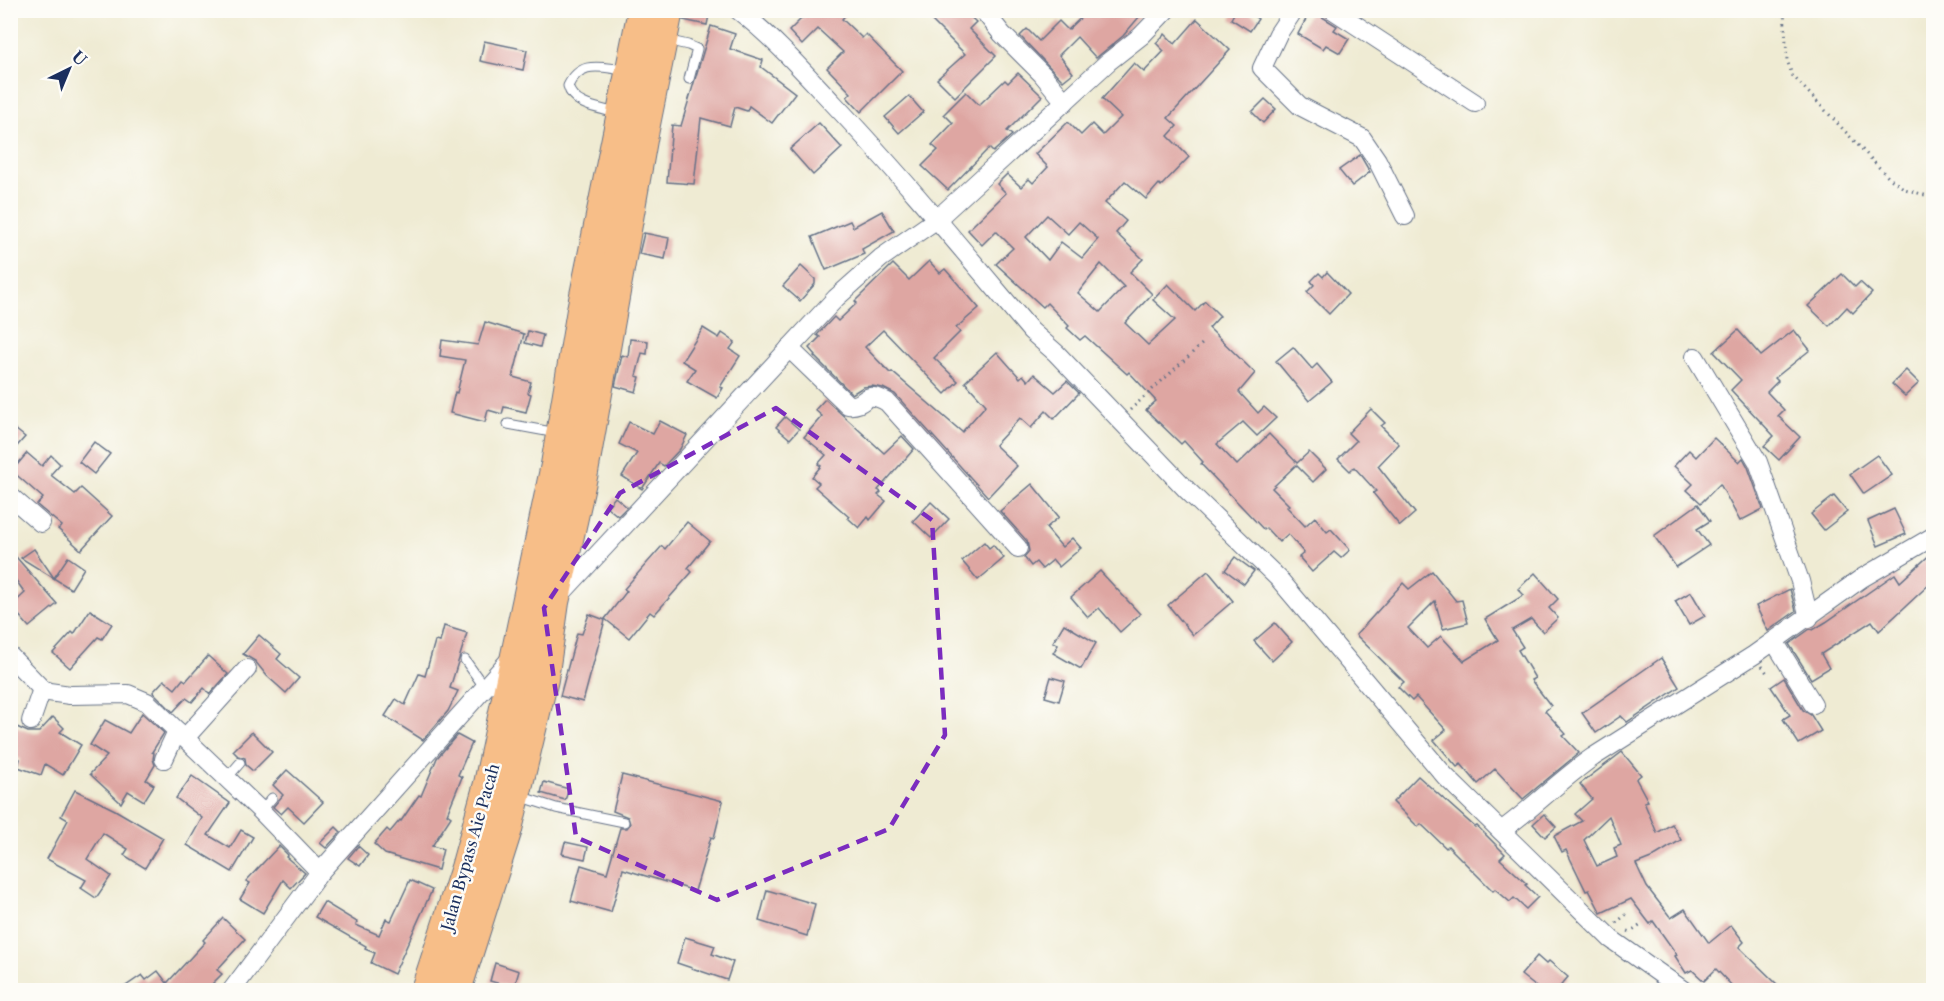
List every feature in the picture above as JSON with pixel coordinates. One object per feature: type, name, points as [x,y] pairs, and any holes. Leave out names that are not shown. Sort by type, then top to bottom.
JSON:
[{"type":"highway","points":[[509,699],[562,434],[583,310],[644,10]]},
{"type":"highway","points":[[509,699],[542,679],[553,602],[582,472],[664,25]]},
{"type":"highway","name":"Jalan Bypass Aie Pacah","points":[[455,990],[495,868],[514,794],[509,699]]},
{"type":"highway","name":"Jalan Bypass Aie Pacah","points":[[427,990],[476,837],[509,699]]},
{"type":"street","points":[[738,10],[801,70],[893,166],[1031,331],[1056,353],[1187,490],[1280,579],[1445,776],[1611,939],[1683,990]]},
{"type":"street","points":[[983,10],[1065,102]]},
{"type":"street","points":[[520,647],[553,602],[855,279],[937,219],[1108,63],[1141,36],[1166,10]]},
{"type":"street","points":[[1294,10],[1278,34],[1262,69],[1300,106],[1362,138],[1377,160],[1404,216]]},
{"type":"street","points":[[1333,10],[1475,103]]},
{"type":"street","points":[[789,348],[848,405],[859,405],[867,397],[872,396],[887,402],[1018,548]]},
{"type":"street","points":[[1695,357],[1758,462],[1800,581],[1809,618]]},
{"type":"street","points":[[10,496],[41,523]]},
{"type":"street","points":[[1501,831],[1584,763],[1809,618],[1862,578],[1934,536]]},
{"type":"street","points":[[1774,641],[1813,704]]},
{"type":"street","points":[[10,656],[42,689],[70,695],[128,694],[147,702],[226,778],[267,804],[320,872]]},
{"type":"street","points":[[164,759],[181,735],[247,669]]},
{"type":"street","points":[[31,721],[42,689]]},
{"type":"street","points":[[232,990],[320,872],[509,699]]},
{"type":"lane","points":[[664,25],[696,48],[697,52],[689,79]]},
{"type":"lane","points":[[622,114],[580,102],[573,97],[568,86],[579,70],[587,67],[631,71]]},
{"type":"lane","points":[[508,424],[562,434]]},
{"type":"lane","points":[[465,660],[509,699]]},
{"type":"lane","points":[[226,778],[240,763]]},
{"type":"lane","points":[[514,794],[556,808],[624,822]]},
{"type":"path","points":[[1784,10],[1786,60],[1792,75],[1889,178],[1905,189],[1934,198]]},
{"type":"path","points":[[1120,419],[1202,344]]},
{"type":"path","points":[[1625,930],[1631,932],[1641,925]]},
{"type":"highlighted area","points":[[776,408],[932,520],[945,735],[889,829],[717,900],[576,837],[544,608],[620,493]]},
{"type":"building","points":[[685,10],[710,10],[707,25],[683,20]]},
{"type":"building","points":[[810,10],[850,10],[842,19],[862,38],[866,34],[902,71],[861,112],[847,97],[851,93],[827,68],[843,52],[818,29],[802,45],[789,31]]},
{"type":"building","points":[[921,10],[963,10],[976,22],[969,29],[996,56],[955,97],[937,79],[965,54]]},
{"type":"building","points":[[1089,10],[1098,17],[1103,10],[1145,10],[1123,36],[1096,58],[1077,37],[1059,55],[1073,73],[1063,81],[1020,36],[1027,29],[1039,41],[1059,21],[1068,30]]},
{"type":"building","points":[[1236,10],[1245,10],[1258,19],[1250,31],[1231,19]]},
{"type":"building","points":[[1311,10],[1337,26],[1334,30],[1349,39],[1340,53],[1326,45],[1323,49],[1298,34]]},
{"type":"building","points":[[1197,19],[1230,50],[1168,118],[1177,126],[1168,136],[1189,157],[1146,199],[1125,181],[1105,203],[1126,221],[1116,233],[1143,259],[1130,272],[1152,294],[1125,323],[1148,345],[1175,320],[1153,300],[1168,284],[1195,311],[1205,301],[1220,316],[1209,328],[1255,373],[1239,392],[1258,413],[1264,407],[1276,418],[1257,436],[1243,422],[1217,444],[1237,465],[1269,434],[1297,463],[1309,452],[1326,469],[1313,482],[1296,465],[1272,488],[1305,526],[1315,517],[1327,532],[1331,529],[1350,550],[1341,558],[1334,552],[1312,572],[1299,557],[1304,553],[1288,534],[1279,542],[1266,528],[1264,530],[1201,464],[1203,462],[1184,441],[1181,444],[1146,410],[1156,401],[1129,372],[1127,374],[1085,336],[1080,340],[1047,303],[1043,307],[996,264],[1013,248],[996,231],[982,245],[968,230],[1006,193],[997,184],[1007,174],[1021,187],[1029,179],[1033,183],[1048,167],[1035,154],[1068,122],[1081,135],[1092,124],[1103,135],[1121,117],[1102,99],[1134,63],[1144,72],[1164,51],[1156,43],[1165,34],[1175,44]],"holes":[[[1047,215],[1068,234],[1079,222],[1098,239],[1082,258],[1061,242],[1048,260],[1026,237]],[[1101,264],[1124,287],[1100,312],[1078,293]]]},
{"type":"building","points":[[711,26],[735,34],[730,49],[763,60],[761,67],[795,93],[772,123],[749,106],[747,111],[735,107],[730,126],[701,118],[694,184],[667,182],[672,125],[681,126]]},
{"type":"building","points":[[484,41],[527,50],[523,70],[480,61]]},
{"type":"building","points":[[1018,73],[1042,96],[1007,131],[1012,135],[993,152],[989,148],[948,190],[922,166],[938,150],[932,145],[953,123],[944,114],[966,92],[979,105],[1005,80],[1008,83]]},
{"type":"building","points":[[909,96],[923,112],[899,133],[885,117]]},
{"type":"building","points":[[1265,99],[1276,109],[1263,123],[1252,112]]},
{"type":"building","points":[[819,123],[842,148],[813,175],[790,149]]},
{"type":"building","points":[[1360,155],[1370,172],[1352,186],[1339,170]]},
{"type":"building","points":[[882,211],[894,231],[862,249],[864,254],[826,270],[812,237],[850,221],[853,227]]},
{"type":"building","points":[[644,233],[669,238],[665,259],[639,254]]},
{"type":"building","points":[[929,261],[940,273],[945,269],[979,308],[956,328],[960,332],[934,358],[958,381],[945,394],[883,330],[865,347],[890,373],[892,372],[962,432],[986,405],[965,382],[997,352],[1020,378],[1023,375],[1028,381],[1034,374],[1055,392],[1067,381],[1079,393],[1054,419],[1046,411],[1031,428],[1020,418],[995,445],[1017,466],[988,497],[895,394],[872,386],[863,387],[852,394],[814,356],[809,348],[820,337],[817,335],[834,317],[838,321],[893,264],[909,280]]},
{"type":"building","points":[[801,266],[815,279],[815,284],[800,301],[783,286]]},
{"type":"building","points":[[1327,272],[1348,294],[1329,314],[1307,292],[1314,285],[1311,281],[1319,273],[1323,277]]},
{"type":"building","points":[[1842,274],[1855,287],[1860,282],[1872,293],[1853,313],[1847,307],[1829,326],[1808,306]]},
{"type":"building","points":[[485,322],[524,334],[513,377],[531,382],[528,393],[531,394],[526,412],[504,407],[502,414],[488,410],[485,422],[450,413],[465,360],[440,356],[442,340],[478,345]]},
{"type":"building","points":[[703,328],[719,338],[722,333],[735,342],[730,349],[740,356],[720,387],[723,388],[717,398],[687,381],[695,369],[682,361]]},
{"type":"building","points":[[1738,330],[1761,356],[1794,330],[1810,350],[1775,378],[1778,381],[1767,392],[1784,410],[1778,416],[1800,437],[1779,460],[1764,446],[1774,436],[1731,390],[1741,380],[1714,352]]},
{"type":"building","points":[[528,331],[543,335],[540,347],[525,343]]},
{"type":"building","points":[[630,339],[648,341],[647,354],[642,353],[636,376],[640,377],[636,392],[615,386],[622,355],[628,357]]},
{"type":"building","points":[[1293,347],[1312,369],[1317,364],[1332,382],[1309,401],[1276,361]]},
{"type":"building","points":[[1906,370],[1919,383],[1905,396],[1892,384]]},
{"type":"building","points":[[825,399],[884,453],[902,436],[914,449],[878,490],[881,492],[878,495],[886,501],[870,520],[868,517],[859,528],[815,487],[819,483],[812,477],[821,466],[818,464],[826,455],[804,437],[822,416],[815,410]]},
{"type":"building","points":[[1371,409],[1385,423],[1381,426],[1399,444],[1378,466],[1415,513],[1400,526],[1373,493],[1376,491],[1354,467],[1350,471],[1338,459],[1356,441],[1348,433]]},
{"type":"building","points":[[785,417],[799,429],[790,439],[776,427]]},
{"type":"building","points":[[660,421],[687,435],[680,449],[664,466],[659,463],[642,489],[622,476],[637,453],[619,444],[629,422],[653,434]]},
{"type":"building","points":[[10,425],[25,437],[10,454]]},
{"type":"building","points":[[1714,438],[1739,462],[1743,458],[1763,509],[1740,521],[1720,484],[1701,503],[1687,490],[1693,484],[1674,466],[1689,450],[1696,457]]},
{"type":"building","points":[[94,442],[110,454],[94,474],[79,462]]},
{"type":"building","points":[[27,453],[42,466],[51,455],[60,464],[51,474],[52,476],[75,494],[81,488],[112,516],[81,550],[58,529],[62,526],[37,505],[43,498],[12,471]]},
{"type":"building","points":[[1877,455],[1892,475],[1864,494],[1850,474]]},
{"type":"building","points":[[1032,484],[1059,517],[1046,528],[1062,547],[1072,538],[1081,548],[1059,567],[1053,560],[1042,569],[1036,562],[1031,566],[1024,557],[1029,551],[1027,541],[1000,511]]},
{"type":"building","points":[[1834,496],[1847,512],[1824,530],[1811,514]]},
{"type":"building","points":[[615,497],[627,507],[618,516],[607,507]]},
{"type":"building","points":[[931,502],[949,519],[931,538],[913,521]]},
{"type":"building","points":[[1698,504],[1710,521],[1697,529],[1709,545],[1676,567],[1654,536]]},
{"type":"building","points":[[1894,509],[1906,534],[1878,546],[1868,521]]},
{"type":"building","points":[[687,522],[710,541],[688,568],[692,572],[654,615],[650,612],[629,638],[605,619],[627,591],[624,589],[662,546],[665,549]]},
{"type":"building","points":[[984,542],[989,548],[993,545],[1004,558],[978,580],[962,561]]},
{"type":"building","points":[[34,549],[54,578],[68,557],[84,568],[71,589],[21,558]]},
{"type":"building","points":[[10,550],[57,604],[29,627],[11,606],[25,593],[10,572]]},
{"type":"building","points":[[1934,551],[1934,580],[1879,631],[1872,621],[1821,654],[1829,668],[1811,679],[1789,644],[1810,629],[1813,630],[1826,622],[1895,574],[1900,582]]},
{"type":"building","points":[[1235,557],[1254,571],[1244,584],[1225,570]]},
{"type":"building","points":[[1100,571],[1140,614],[1120,632],[1099,608],[1088,617],[1071,597]]},
{"type":"building","points":[[1208,571],[1233,601],[1193,635],[1168,605]]},
{"type":"building","points":[[1432,571],[1456,601],[1462,600],[1468,623],[1443,629],[1435,601],[1408,628],[1427,648],[1441,636],[1464,661],[1498,640],[1485,619],[1524,595],[1518,589],[1535,573],[1558,599],[1549,608],[1558,618],[1543,632],[1531,619],[1512,630],[1523,647],[1518,650],[1535,678],[1531,680],[1551,706],[1545,711],[1566,734],[1563,736],[1579,753],[1523,799],[1495,769],[1478,784],[1461,764],[1457,767],[1434,740],[1446,730],[1416,697],[1412,701],[1398,687],[1404,682],[1356,635],[1403,583],[1409,589]]},
{"type":"building","points":[[1790,589],[1796,611],[1768,631],[1756,606]]},
{"type":"building","points":[[1691,592],[1705,616],[1689,625],[1675,601]]},
{"type":"building","points":[[90,610],[112,624],[102,639],[98,637],[70,668],[53,653],[72,632],[74,634]]},
{"type":"building","points":[[589,614],[605,620],[583,702],[560,696],[577,633],[582,634]]},
{"type":"building","points":[[1275,623],[1292,642],[1272,661],[1254,641]]},
{"type":"building","points":[[1064,624],[1096,643],[1081,669],[1053,653],[1058,645],[1053,642]]},
{"type":"building","points":[[444,626],[467,633],[450,688],[458,691],[448,711],[423,740],[385,716],[396,699],[405,705],[419,674],[425,676],[435,641],[440,642]]},
{"type":"building","points":[[259,635],[281,654],[277,659],[299,678],[286,693],[267,676],[255,661],[243,654]]},
{"type":"building","points":[[208,656],[228,674],[210,694],[204,688],[192,702],[186,698],[173,712],[153,692],[164,680],[175,689],[183,679],[186,681]]},
{"type":"building","points":[[1661,658],[1679,687],[1627,722],[1621,716],[1596,733],[1582,713]]},
{"type":"building","points":[[1051,677],[1065,681],[1059,701],[1045,697]]},
{"type":"building","points":[[1784,678],[1803,710],[1811,715],[1821,731],[1799,744],[1783,719],[1790,715],[1771,687]]},
{"type":"building","points":[[142,713],[164,733],[152,752],[155,765],[146,780],[154,785],[144,801],[128,791],[121,803],[90,774],[107,756],[90,745],[105,720],[129,733]]},
{"type":"building","points":[[53,717],[64,728],[60,732],[81,745],[63,775],[45,764],[41,775],[18,767],[20,759],[10,756],[10,724],[28,732],[39,732]]},
{"type":"building","points":[[252,732],[272,752],[253,771],[246,765],[245,758],[233,751]]},
{"type":"building","points":[[457,735],[472,743],[458,775],[462,777],[447,814],[451,817],[432,846],[443,849],[438,870],[385,854],[374,844],[387,829],[390,832],[401,821],[419,795],[421,796],[437,758]]},
{"type":"building","points":[[1622,752],[1641,775],[1636,779],[1648,801],[1644,802],[1657,833],[1672,824],[1681,840],[1636,864],[1647,887],[1671,918],[1685,909],[1709,943],[1731,925],[1744,942],[1739,947],[1783,990],[1736,990],[1716,969],[1704,981],[1692,970],[1686,973],[1675,956],[1677,955],[1653,921],[1650,924],[1631,899],[1601,913],[1589,890],[1586,891],[1566,850],[1562,852],[1554,836],[1582,821],[1575,814],[1592,799],[1580,784]],"holes":[[[1609,816],[1621,845],[1614,848],[1617,857],[1597,866],[1584,840]]]},
{"type":"building","points":[[287,770],[323,802],[304,822],[288,807],[281,814],[273,807],[283,795],[273,785]]},
{"type":"building","points":[[622,775],[723,801],[714,838],[711,837],[695,891],[623,869],[611,912],[571,901],[581,865],[607,873],[620,828],[627,828],[630,824],[628,817],[613,811]]},
{"type":"building","points":[[192,776],[230,803],[208,835],[230,848],[241,830],[253,837],[232,872],[187,845],[202,818],[176,798]]},
{"type":"building","points":[[1418,776],[1475,827],[1477,826],[1505,854],[1500,859],[1538,897],[1526,909],[1514,898],[1510,902],[1495,889],[1493,891],[1448,846],[1446,848],[1421,824],[1418,827],[1393,802]]},
{"type":"building","points":[[544,782],[569,789],[565,800],[541,793]]},
{"type":"building","points":[[75,790],[163,838],[145,868],[124,855],[128,849],[103,833],[87,859],[111,876],[96,898],[81,888],[86,880],[47,859],[68,820],[61,816]]},
{"type":"building","points":[[1544,814],[1556,827],[1545,837],[1533,824]]},
{"type":"building","points":[[336,827],[341,832],[326,848],[320,843]]},
{"type":"building","points":[[565,842],[588,847],[585,859],[562,854]]},
{"type":"building","points":[[279,846],[288,855],[286,857],[305,873],[291,888],[283,880],[263,913],[240,899],[250,883],[246,881]]},
{"type":"building","points":[[358,846],[368,855],[360,866],[348,858]]},
{"type":"building","points":[[410,880],[432,890],[394,974],[371,963],[375,953],[365,949],[366,946],[315,917],[324,902],[357,922],[356,925],[379,935],[386,919],[391,921]]},
{"type":"building","points":[[767,890],[815,904],[807,936],[759,921]]},
{"type":"building","points":[[223,918],[245,939],[217,970],[222,974],[206,990],[120,990],[142,975],[146,980],[158,971],[167,983],[205,942],[203,940]]},
{"type":"building","points":[[685,937],[715,946],[712,954],[733,962],[727,980],[677,963]]},
{"type":"building","points":[[1537,956],[1546,964],[1549,961],[1568,977],[1557,990],[1540,990],[1521,975]]},
{"type":"building","points":[[495,963],[519,971],[514,988],[490,981]]}]
